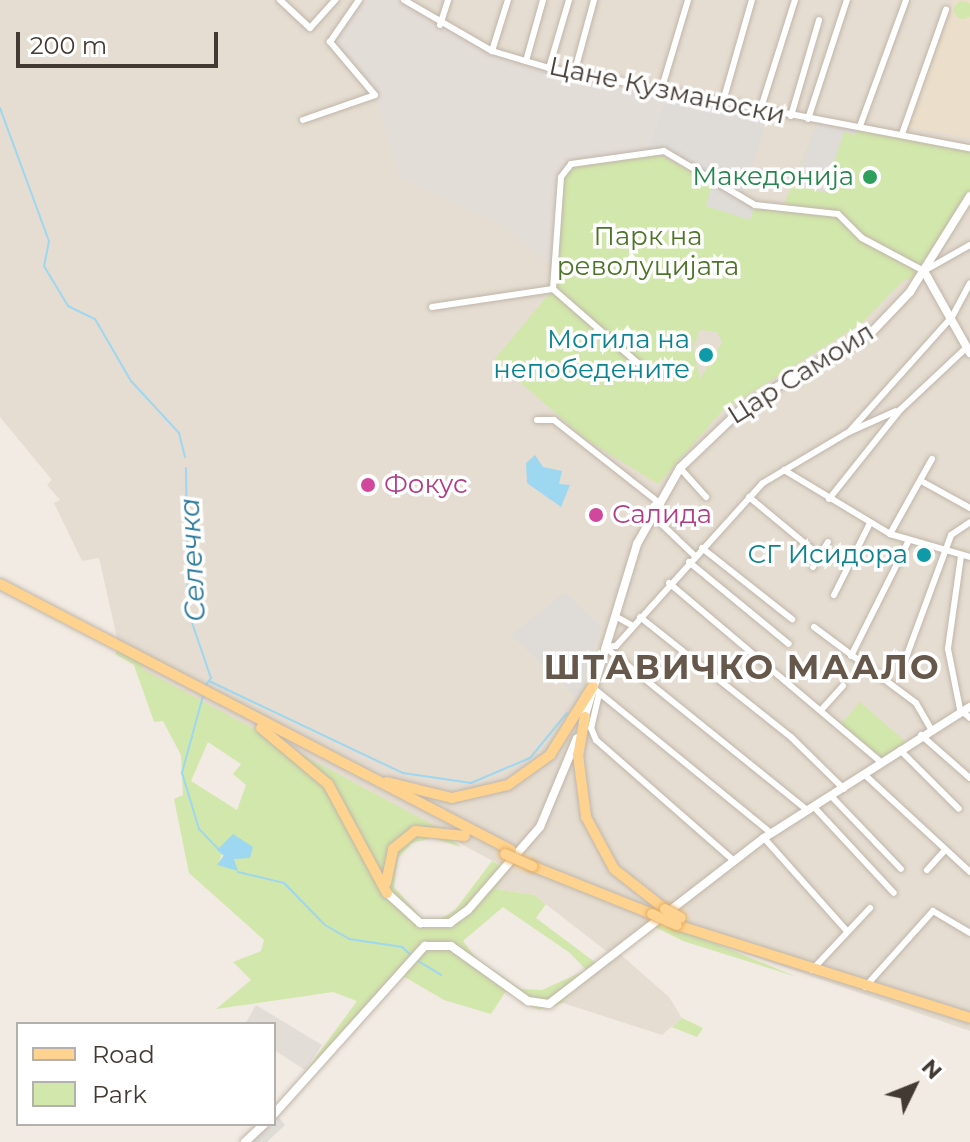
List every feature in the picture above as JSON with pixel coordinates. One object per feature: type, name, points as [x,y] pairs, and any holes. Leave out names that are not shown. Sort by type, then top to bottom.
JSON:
[{"type":"main road","points":[[0,584],[508,852],[652,914],[679,917]]},
{"type":"main road","points":[[222,703],[385,781],[452,798],[508,785],[538,767],[596,690]]},
{"type":"main road","points":[[222,703],[292,749],[328,784],[387,893]]},
{"type":"main road","points":[[585,717],[578,755],[586,817],[614,869],[665,909],[811,971],[970,1018]]},
{"type":"main road","points":[[387,893],[386,863],[415,831],[453,831],[508,852]]},
{"type":"street","points":[[280,0],[310,28],[335,0]]},
{"type":"street","points":[[303,120],[375,95],[330,42],[359,0]]},
{"type":"street","name":"Цане Кузманоски","points":[[404,0],[440,25],[492,51],[549,68],[660,94],[860,126],[970,148]]},
{"type":"street","points":[[440,25],[448,0]]},
{"type":"street","points":[[492,51],[508,0]]},
{"type":"street","points":[[526,61],[543,0]]},
{"type":"street","points":[[549,68],[569,0]]},
{"type":"street","points":[[574,74],[594,0]]},
{"type":"street","points":[[660,94],[688,0]]},
{"type":"street","points":[[722,105],[752,0]]},
{"type":"street","points":[[760,111],[795,0]]},
{"type":"street","points":[[808,119],[847,0]]},
{"type":"street","points":[[860,126],[906,0]]},
{"type":"street","points":[[902,134],[946,10]]},
{"type":"street","points":[[791,116],[819,20]]},
{"type":"street","points":[[553,289],[566,170],[648,149],[664,151],[755,205],[838,214],[862,238],[924,271],[969,350],[900,410],[829,499]]},
{"type":"street","name":"Цар Самоил","points":[[585,717],[596,690],[615,616],[651,514],[680,468],[747,404],[871,333],[924,271],[970,196]]},
{"type":"street","points":[[924,271],[970,245]]},
{"type":"street","points":[[849,432],[952,317],[970,283]]},
{"type":"street","points":[[432,307],[553,289],[640,365]]},
{"type":"street","points":[[962,301],[970,297]]},
{"type":"street","points":[[605,647],[616,646],[669,583],[749,497],[784,470],[849,432],[900,410]]},
{"type":"street","points":[[537,420],[554,420],[657,501]]},
{"type":"street","points":[[890,534],[923,482],[932,459]]},
{"type":"street","points":[[680,468],[706,497]]},
{"type":"street","points":[[784,470],[890,534],[945,554],[970,557]]},
{"type":"street","points":[[923,482],[970,508]]},
{"type":"street","points":[[749,497],[820,556]]},
{"type":"street","points":[[651,514],[692,559],[789,644]]},
{"type":"street","points":[[904,663],[951,535],[970,522]]},
{"type":"street","points":[[834,595],[870,523]]},
{"type":"street","points":[[813,567],[828,542]]},
{"type":"street","points":[[851,656],[908,542]]},
{"type":"street","points":[[702,548],[792,619]]},
{"type":"street","points":[[961,556],[948,649],[970,718]]},
{"type":"street","points":[[669,583],[823,708],[881,762]]},
{"type":"street","points":[[615,616],[633,626]]},
{"type":"street","points":[[640,617],[791,737],[844,789]]},
{"type":"street","points":[[814,627],[916,703],[930,727]]},
{"type":"street","points":[[605,647],[811,808],[894,893]]},
{"type":"street","points":[[823,708],[843,686]]},
{"type":"street","points":[[596,690],[767,835],[847,931]]},
{"type":"street","points":[[596,690],[591,728],[596,740],[734,861]]},
{"type":"street","points":[[276,1112],[418,951],[434,943],[451,946],[528,1001],[549,1004],[679,917],[734,861],[767,835],[833,798],[930,727],[965,708]]},
{"type":"street","points":[[387,893],[406,916],[433,925],[450,923],[494,889],[555,797],[585,717]]},
{"type":"street","points":[[921,735],[970,778]]},
{"type":"street","points":[[900,750],[959,809]]},
{"type":"street","points":[[865,775],[970,872]]},
{"type":"street","points":[[833,798],[901,869]]},
{"type":"street","points":[[927,870],[944,851]]},
{"type":"street","points":[[811,971],[870,908]]},
{"type":"street","points":[[865,987],[933,911],[970,933]]},
{"type":"street","points":[[245,1142],[262,1126]]},
{"type":"shaded area","points":[[0,0],[970,0],[970,1031],[654,922],[620,954],[669,997],[682,1018],[662,1035],[563,1003],[610,954],[534,895],[494,889],[509,870],[141,669],[119,647],[99,558],[82,561],[54,503],[60,500],[47,485],[52,480],[0,417]]},
{"type":"shaded area","points":[[359,0],[404,0],[492,51],[549,68],[722,105],[552,267],[500,224],[400,179],[375,95],[330,42]]},
{"type":"shaded area","points":[[953,0],[970,0],[970,138],[906,127]]},
{"type":"shaded area","points":[[667,95],[769,113],[743,197],[755,205],[750,220],[706,206],[713,182],[648,149]]},
{"type":"shaded area","points":[[818,120],[860,126],[855,135],[844,132],[824,193],[793,184]]},
{"type":"shaded area","points":[[565,592],[601,626],[579,700],[511,635]]},
{"type":"shaded area","points":[[256,1005],[322,1045],[305,1070],[276,1051],[276,1022],[246,1022]]},
{"type":"shaded area","points":[[276,1114],[285,1125],[267,1142],[245,1142],[276,1126]]},
{"type":"green space","points":[[963,1],[969,4],[969,16],[963,19],[957,16],[954,10],[957,4]]},
{"type":"green space","name":"Парк на револуцијата","points":[[818,120],[970,148],[970,196],[924,271],[903,281],[862,323],[722,411],[658,484],[587,440],[494,360],[553,289],[561,177],[571,164],[664,151],[755,205],[784,205]],"holes":[[[700,330],[717,332],[722,342],[700,379],[693,347]]]},
{"type":"green space","points":[[119,647],[145,661],[142,669],[439,828],[461,847],[432,838],[412,843],[398,858],[394,887],[422,918],[437,921],[455,910],[492,861],[509,870],[495,889],[534,895],[546,904],[536,918],[596,963],[563,1003],[538,1010],[506,991],[491,1014],[444,1000],[403,976],[276,1112],[357,1001],[333,992],[216,1009],[251,980],[233,962],[261,951],[264,940],[189,873],[174,799],[183,795],[181,755],[163,721],[154,722],[134,665],[115,654]],"holes":[[[208,742],[241,764],[233,774],[246,785],[237,810],[191,781]],[[225,845],[252,847],[234,858],[236,870],[218,865]],[[503,907],[570,953],[586,970],[542,990],[521,989],[477,959],[463,941]]]},
{"type":"green space","points":[[860,702],[908,744],[881,762],[840,725]]},
{"type":"green space","points":[[643,921],[690,933],[797,977],[683,941]]},
{"type":"green space","points":[[682,1018],[703,1028],[697,1037],[672,1027]]},
{"type":"water","points":[[535,455],[543,467],[562,471],[559,484],[570,485],[561,507],[527,483],[526,463]]},
{"type":"water","points":[[233,834],[253,847],[250,858],[234,859],[238,871],[217,865],[224,855],[217,850]]},
{"type":"waterway","name":"Селечка","points":[[0,108],[49,241],[44,266],[68,306],[95,319],[131,381],[179,433],[185,457]]},
{"type":"waterway","name":"Селечка","points":[[186,468],[188,611],[211,678],[205,686]]},
{"type":"waterway","points":[[209,681],[403,773],[471,783],[530,758],[567,713]]},
{"type":"waterway","name":"Селечка","points":[[203,696],[182,773],[199,829],[224,855]]},
{"type":"waterway","name":"Селечка","points":[[238,872],[284,883],[325,925],[349,939],[402,947],[413,957]]},
{"type":"waterway","name":"Селечка","points":[[418,961],[441,975]]},
{"type":"place","name":"Македонија","points":[[870,177]]},
{"type":"place","name":"Могила на непобедените","points":[[706,355]]},
{"type":"place","name":"Фокус","points":[[368,485]]},
{"type":"place","name":"Салида","points":[[596,515]]},
{"type":"place","name":"СГ Исидора","points":[[924,555]]},
{"type":"district","name":"ШТАВИЧКО МААЛО","points":[[742,668]]}]
